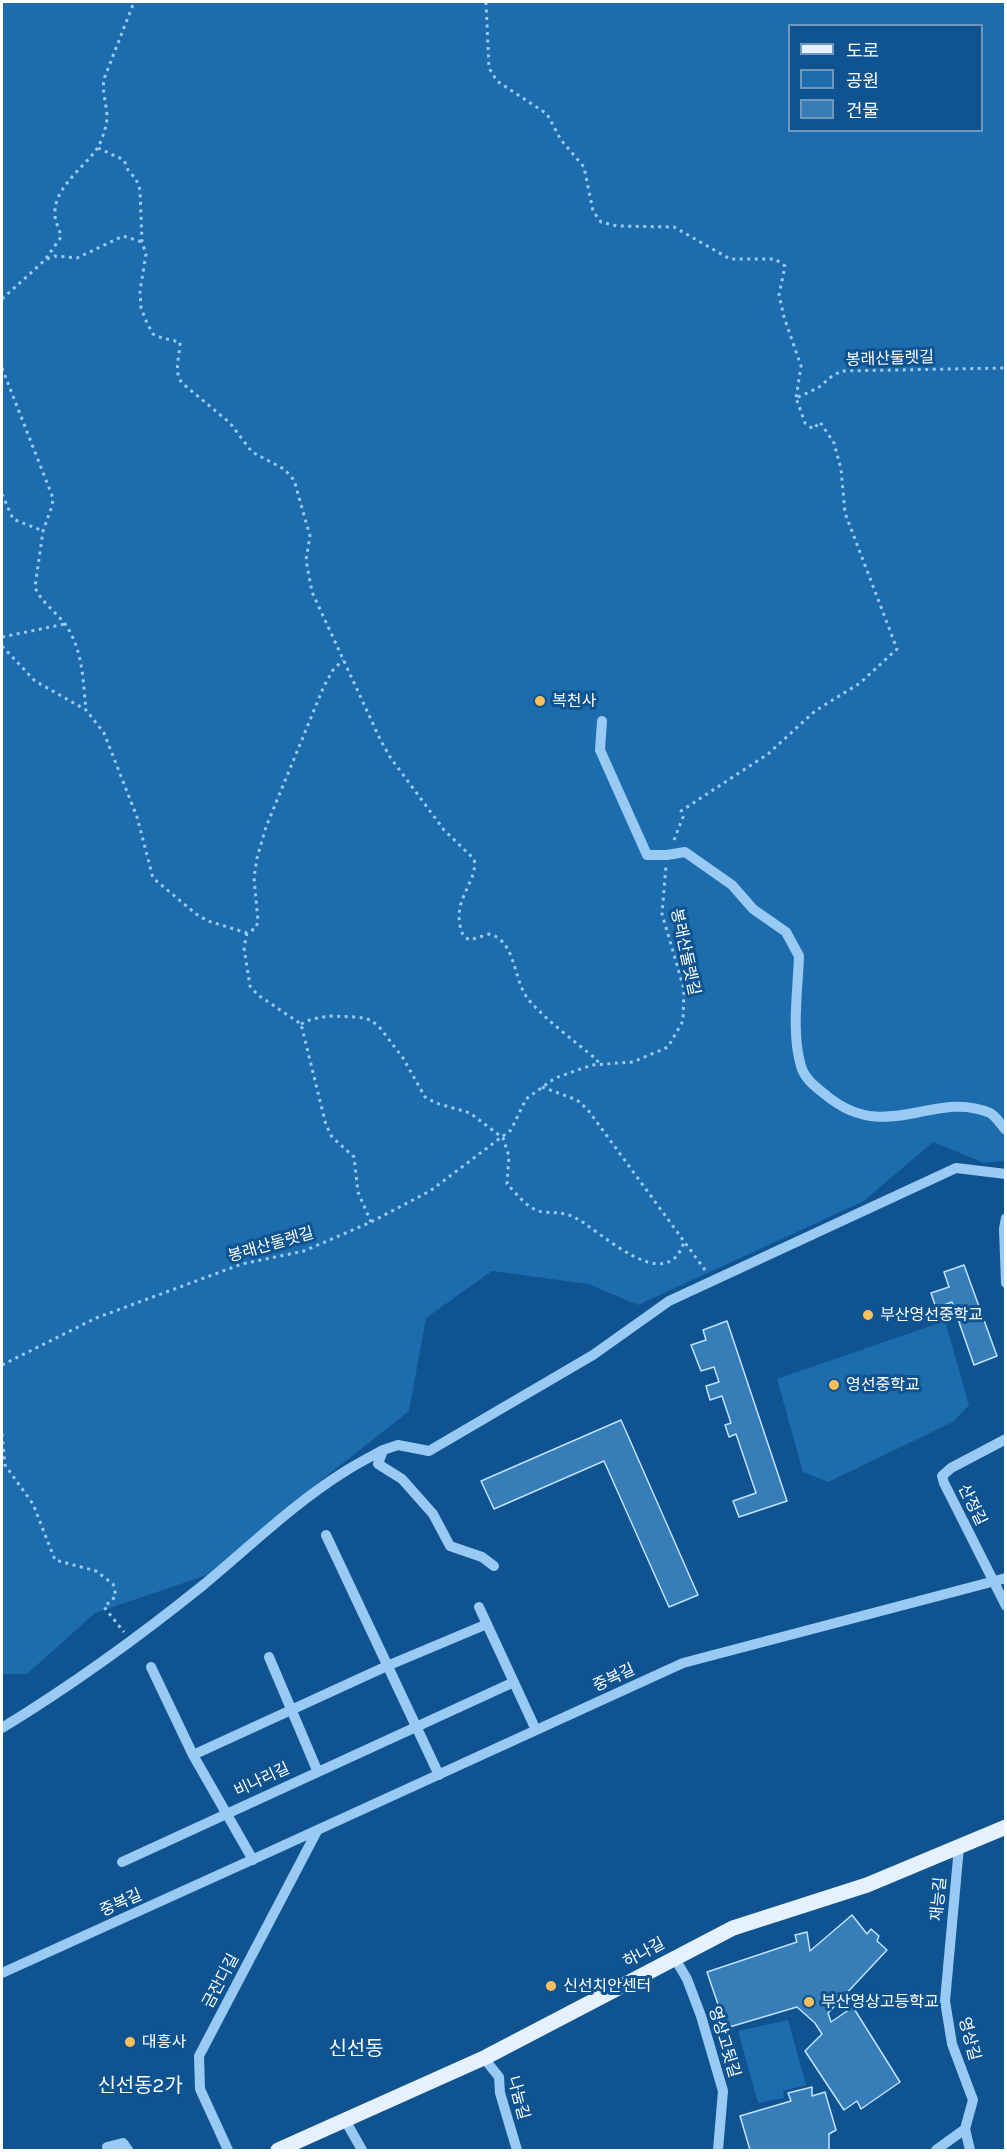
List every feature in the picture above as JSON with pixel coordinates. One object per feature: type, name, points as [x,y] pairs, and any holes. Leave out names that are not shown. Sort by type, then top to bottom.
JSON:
[{"type":"main road","name":"하나길","points":[[287,2149],[345,2120],[486,2057],[733,1928],[867,1885],[1005,1827]]},
{"type":"street","points":[[602,721],[600,750],[647,855],[686,852],[732,885],[753,909],[786,932],[799,956],[796,1044],[806,1078],[841,1107],[866,1117],[905,1116],[942,1108],[964,1107],[992,1114],[1005,1130]]},
{"type":"street","points":[[2,1728],[130,1640],[343,1472],[383,1450],[398,1445],[429,1451],[593,1356],[669,1301],[956,1168],[1005,1174]]},
{"type":"street","points":[[1005,1218],[1005,1283]]},
{"type":"street","name":"산정길","points":[[992,1581],[942,1476],[951,1468],[1005,1439]]},
{"type":"street","points":[[383,1450],[378,1464],[402,1479],[434,1514],[450,1546],[482,1557],[494,1566]]},
{"type":"street","points":[[326,1535],[439,1775]]},
{"type":"street","name":"중복길","points":[[2,1973],[683,1663],[1005,1578]]},
{"type":"street","points":[[992,1581],[1005,1606]]},
{"type":"street","points":[[479,1607],[536,1730]]},
{"type":"street","points":[[193,1755],[387,1666],[487,1624]]},
{"type":"street","points":[[269,1657],[317,1770]]},
{"type":"street","points":[[151,1667],[193,1755],[253,1860]]},
{"type":"street","name":"비나리길","points":[[122,1862],[415,1725],[514,1682]]},
{"type":"street","name":"금잔디길","points":[[228,2151],[200,2089],[199,2056],[317,1831]]},
{"type":"street","name":"재능길","points":[[949,1954],[959,1847]]},
{"type":"street","name":"영상길","points":[[949,1954],[945,2001],[952,2044],[973,2100],[965,2129],[970,2151]]},
{"type":"street","name":"영상고뒷길","points":[[674,1957],[687,1979],[701,2016],[723,2091],[718,2151]]},
{"type":"street","name":"나눔길","points":[[486,2057],[487,2062],[499,2077],[500,2093],[517,2151]]},
{"type":"street","points":[[345,2120],[362,2151]]},
{"type":"street","points":[[936,2151],[965,2129]]},
{"type":"street","points":[[107,2147],[123,2143],[128,2151]]},
{"type":"path","points":[[2,299],[45,260],[61,237],[55,215],[59,195],[98,148],[106,128],[108,116],[103,93],[104,79],[134,2]]},
{"type":"path","points":[[486,2],[489,68],[497,81],[547,114],[561,140],[584,167],[593,211],[601,222],[617,226],[674,227],[730,259],[775,259],[785,266],[779,295],[801,366],[796,398]]},
{"type":"path","points":[[98,148],[124,160],[138,183],[142,243],[146,254],[140,291],[141,308],[147,323],[153,334],[162,339],[180,342],[178,378],[230,423],[252,452],[284,469],[294,480],[310,536],[306,560],[312,592],[343,660],[390,758],[444,830],[474,860],[474,871],[458,909],[459,923],[464,937],[470,940],[489,934],[501,939],[508,950],[526,996],[537,1009],[596,1059],[600,1065]]},
{"type":"path","points":[[45,260],[55,256],[77,258],[123,236],[142,243]]},
{"type":"path","name":"봉래산둘렛길","points":[[2,1365],[96,1318],[243,1264],[304,1251],[371,1221],[430,1191],[502,1137],[511,1130],[526,1099],[555,1078],[592,1065],[633,1062],[668,1047],[683,1021],[684,989],[662,914],[668,855],[683,817],[681,812],[768,754],[816,711],[860,683],[897,648],[845,513],[841,469],[834,443],[820,422],[813,429],[805,423],[796,398],[818,388],[842,371],[1005,368]]},
{"type":"path","points":[[2,369],[51,491],[52,506],[43,531],[35,587],[38,594],[65,624],[77,645],[86,710]]},
{"type":"path","points":[[2,494],[13,519],[43,531]]},
{"type":"path","points":[[2,637],[65,624]]},
{"type":"path","points":[[2,646],[35,681],[86,710],[104,733],[137,817],[153,879],[208,921],[248,933]]},
{"type":"path","points":[[343,660],[333,670],[324,686],[266,827],[254,878],[258,921],[256,928],[248,933],[244,948],[250,986],[258,995],[301,1024],[326,1125],[332,1137],[354,1157],[358,1192],[371,1221]]},
{"type":"path","points":[[301,1024],[329,1016],[371,1020],[381,1029],[403,1058],[425,1097],[436,1103],[470,1113],[502,1137],[508,1156],[507,1184],[532,1209],[573,1216],[628,1254],[643,1261],[657,1263],[671,1260],[677,1256],[684,1242]]},
{"type":"path","points":[[542,1087],[558,1092],[583,1105],[712,1281]]},
{"type":"path","points":[[2,1434],[5,1465],[33,1504],[55,1560],[96,1571],[113,1584],[116,1596],[104,1607],[130,1640]]},
{"type":"green space","points":[[2,2],[1005,2],[1005,1161],[984,1163],[933,1142],[864,1201],[638,1305],[588,1284],[492,1271],[426,1318],[409,1411],[314,1486],[222,1570],[95,1613],[27,1674],[2,1674]]},
{"type":"green space","points":[[945,1321],[969,1405],[953,1422],[828,1482],[803,1472],[777,1379]]},
{"type":"green space","points":[[788,2020],[806,2085],[783,2091],[784,2098],[758,2103],[738,2031]]},
{"type":"building","points":[[964,1265],[997,1356],[974,1365],[952,1302],[936,1308],[931,1293],[949,1287],[944,1272]]},
{"type":"building","points":[[727,1321],[787,1501],[739,1517],[733,1501],[756,1493],[736,1434],[729,1437],[725,1425],[731,1423],[722,1396],[710,1400],[706,1386],[719,1382],[714,1367],[701,1371],[691,1345],[706,1340],[703,1330]]},
{"type":"building","points":[[621,1420],[698,1595],[669,1607],[604,1461],[494,1509],[481,1481]]},
{"type":"building","points":[[852,1915],[867,1934],[871,1929],[879,1936],[877,1941],[887,1950],[828,2013],[831,2022],[853,2007],[900,2082],[861,2109],[857,2101],[844,2110],[805,2051],[822,2034],[815,2023],[797,2007],[726,2028],[707,1972],[797,1942],[795,1935],[807,1932],[810,1951]]},
{"type":"building","points":[[812,2087],[812,2096],[825,2092],[836,2130],[829,2134],[829,2150],[750,2150],[740,2116],[791,2101],[788,2093]]},
{"type":"place","name":"복천사","points":[[540,701]]},
{"type":"place","name":"부산영선중학교","points":[[868,1315]]},
{"type":"place","name":"영선중학교","points":[[834,1385]]},
{"type":"place","name":"신선치안센터","points":[[551,1986]]},
{"type":"place","name":"부산영상고등학교","points":[[809,2002]]},
{"type":"place","name":"대흥사","points":[[130,2042]]},
{"type":"district","name":"신선동","points":[[356,2049]]},
{"type":"district","name":"신선동2가","points":[[140,2086]]}]
